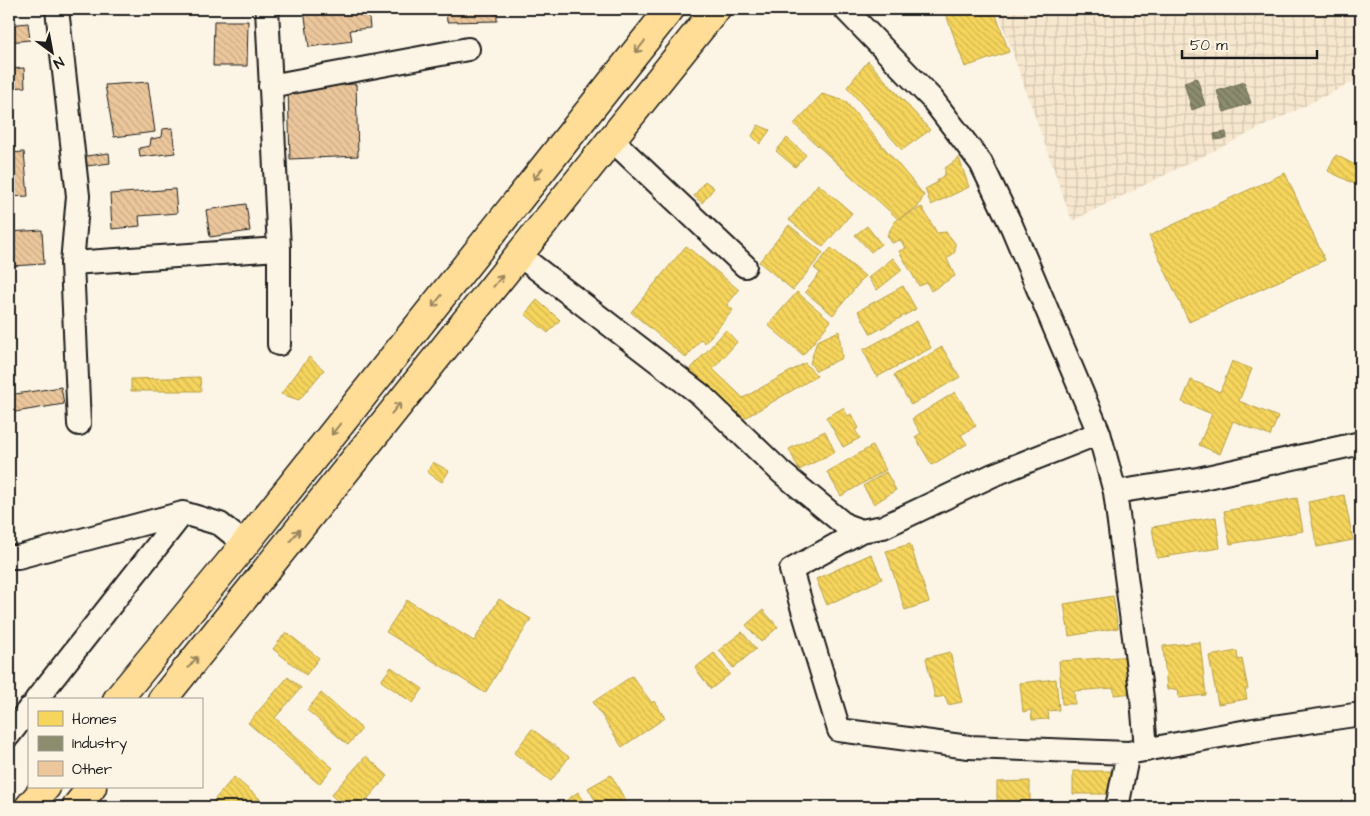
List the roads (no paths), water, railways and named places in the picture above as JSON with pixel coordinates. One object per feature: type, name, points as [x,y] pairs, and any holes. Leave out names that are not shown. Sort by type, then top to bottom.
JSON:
[{"type":"main road","points":[[119,698],[245,544],[670,9]]},
{"type":"main road","points":[[164,698],[716,9]]},
{"type":"main road","points":[[29,807],[45,788]]},
{"type":"main road","points":[[76,807],[91,788]]},
{"type":"street","points":[[57,9],[78,196],[72,263],[79,424]]},
{"type":"street","points":[[268,9],[270,86],[279,249],[279,344]]},
{"type":"street","points":[[845,9],[932,99],[981,163],[1012,227],[1099,433],[1115,492],[1142,698],[1137,751],[1117,807]]},
{"type":"street","points":[[270,86],[468,49]]},
{"type":"street","points":[[611,139],[745,266]]},
{"type":"street","points":[[72,263],[279,249]]},
{"type":"street","points":[[519,255],[701,395],[782,473],[845,525],[861,531]]},
{"type":"street","points":[[1099,433],[993,475],[883,527],[861,531],[791,570],[839,730],[969,747],[1137,751],[1253,730],[1361,714]]},
{"type":"street","points":[[1115,492],[1198,479],[1361,443]]},
{"type":"street","points":[[38,698],[183,513]]},
{"type":"street","points":[[9,557],[18,557],[183,513],[220,524],[245,544]]},
{"type":"street","points":[[9,735],[28,710]]}]
